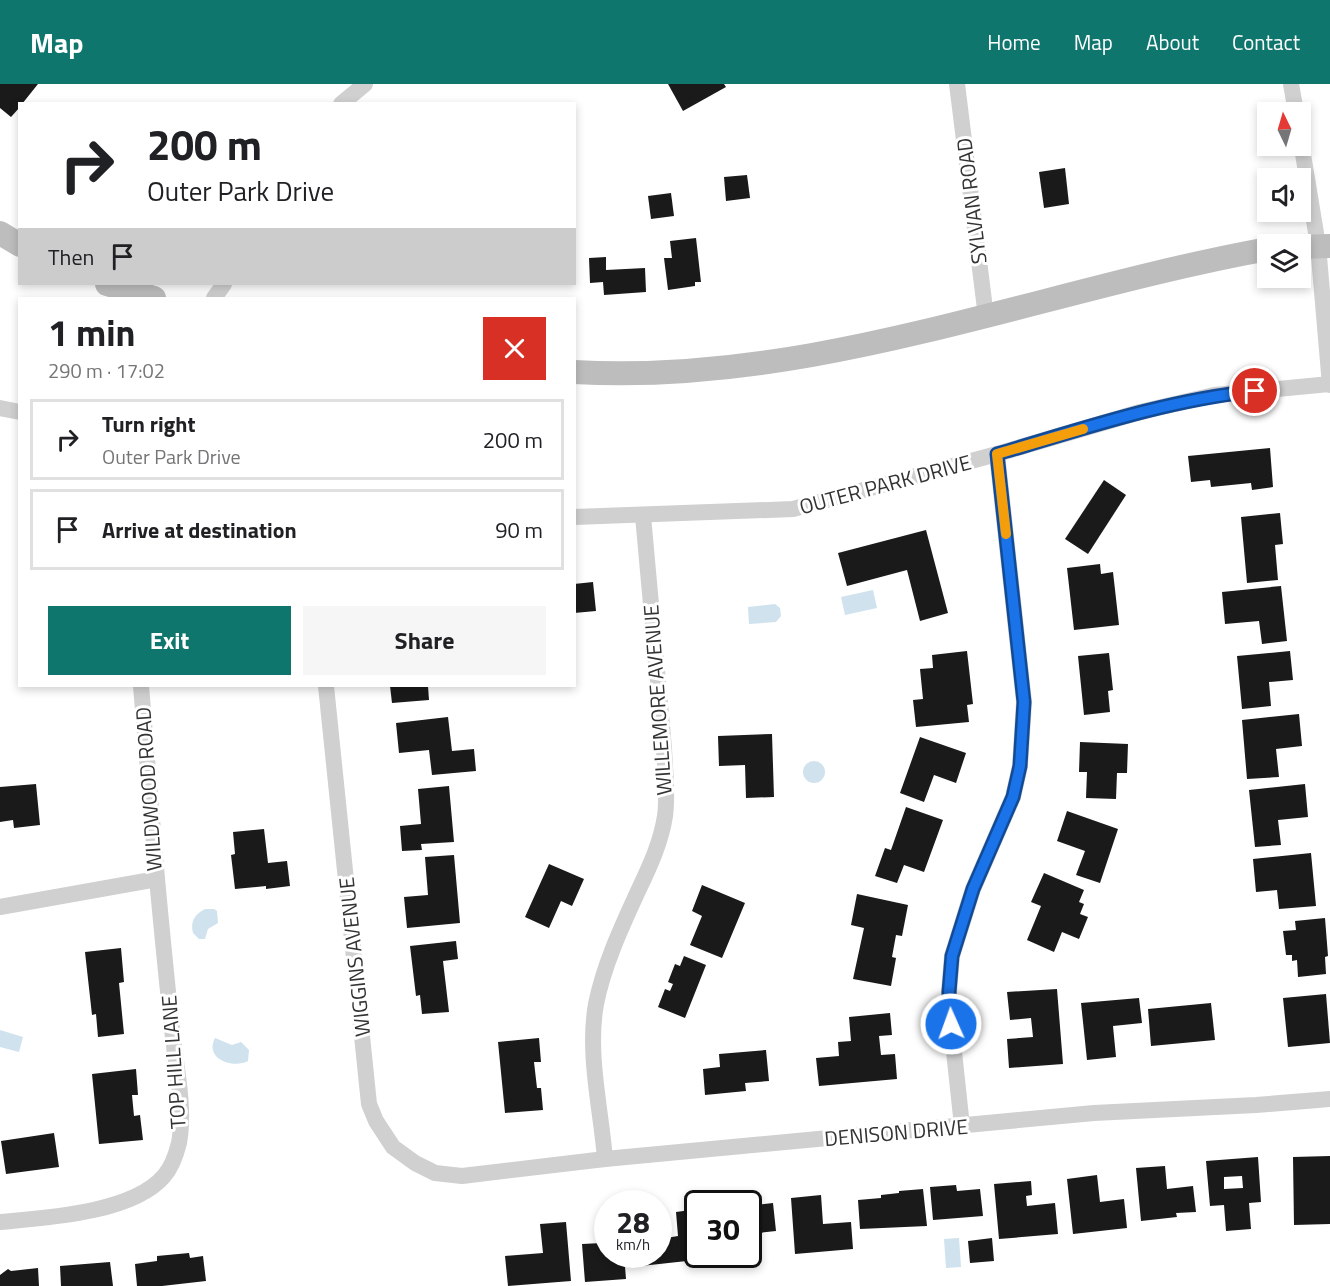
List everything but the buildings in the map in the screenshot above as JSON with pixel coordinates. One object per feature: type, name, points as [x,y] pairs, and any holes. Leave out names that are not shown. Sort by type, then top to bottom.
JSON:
[{"type":"street","points":[[343,102],[365,84]]},
{"type":"street","name":"SYLVAN ROAD","points":[[957,84],[986,317]]},
{"type":"street","points":[[1292,84],[1295,102]]},
{"type":"street","points":[[1303,156],[1316,246],[1330,384]]},
{"type":"street","points":[[0,233],[18,244]]},
{"type":"street","points":[[576,372],[604,374],[693,370],[779,360],[885,341],[1220,258],[1257,251]]},
{"type":"street","points":[[110,285],[151,297]]},
{"type":"street","name":"OUTER PARK DRIVE","points":[[576,517],[793,509],[997,454],[1140,412],[1214,395],[1330,384]]},
{"type":"street","points":[[0,408],[18,412]]},
{"type":"street","points":[[962,1126],[949,992],[952,956],[973,889],[1013,797],[1020,766],[1024,702],[997,454]]},
{"type":"street","name":"WILLEMORE AVENUE","points":[[604,1159],[594,1062],[596,1006],[602,978],[655,854],[665,816],[666,778],[643,516]]},
{"type":"street","name":"WILDWOOD ROAD","points":[[0,907],[157,879],[141,687]]},
{"type":"street","name":"WIGGINS AVENUE","points":[[326,687],[369,1104],[376,1121],[393,1147],[415,1163],[435,1173],[462,1176]]},
{"type":"street","name":"TOP HILL LANE","points":[[0,1222],[55,1217],[105,1208],[133,1198],[152,1187],[163,1178],[173,1163],[179,1142],[179,1095],[157,879]]},
{"type":"street","name":"DENISON DRIVE","points":[[462,1176],[604,1159],[1094,1113],[1330,1099]]},
{"type":"water","points":[[873,590],[877,608],[845,615],[841,597]]},
{"type":"water","points":[[775,604],[780,608],[781,616],[776,622],[749,624],[748,607]]},
{"type":"water","points":[[814,761],[822,764],[825,772],[822,780],[814,783],[806,780],[803,772],[806,764]]},
{"type":"water","points":[[205,909],[217,911],[218,923],[208,929],[205,939],[199,939],[193,933],[193,921],[198,913]]},
{"type":"water","points":[[0,1030],[23,1037],[19,1052],[0,1047]]},
{"type":"water","points":[[215,1038],[232,1045],[241,1042],[249,1050],[248,1061],[235,1064],[217,1057],[213,1052]]},
{"type":"water","points":[[959,1238],[961,1267],[946,1268],[944,1239]]},
{"type":"slow traffic","points":[[1006,534],[997,454],[1083,429]]},
{"type":"route","points":[[951,1024],[949,992],[952,956],[973,889],[1013,797],[1020,766],[1024,702],[997,454],[1140,412],[1214,395],[1255,391]]}]
